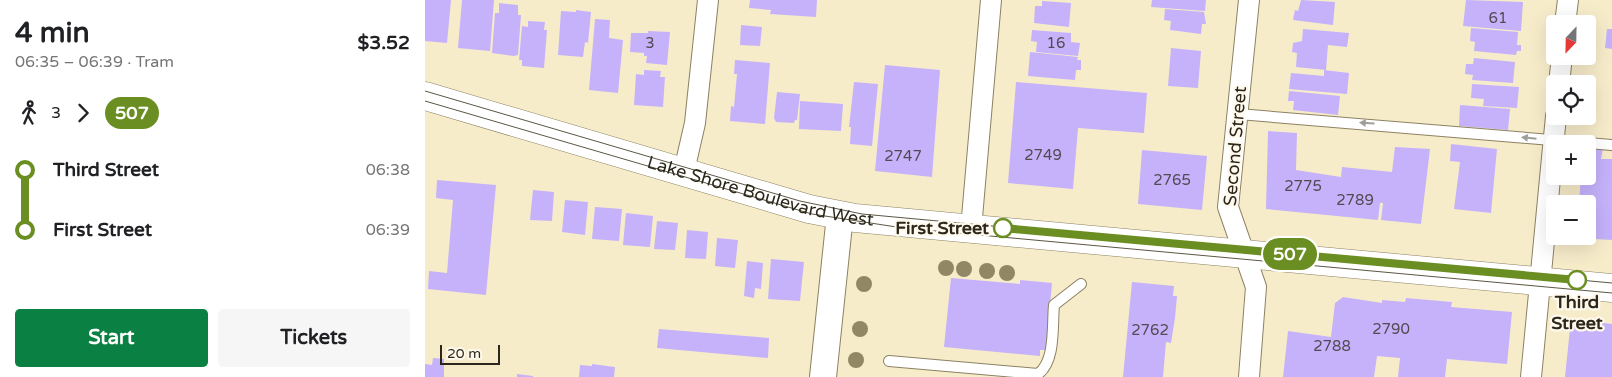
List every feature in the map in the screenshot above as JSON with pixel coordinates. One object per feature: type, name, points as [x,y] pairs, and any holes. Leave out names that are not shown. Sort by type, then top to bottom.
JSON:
[{"type":"main road","name":"Lake Shore Boulevard West","points":[[425,96],[809,209],[840,215],[904,224],[1612,288]]},
{"type":"street","points":[[684,171],[695,123],[708,0]]},
{"type":"street","points":[[971,229],[991,0]]},
{"type":"street","name":"Second Street","points":[[1249,0],[1228,207],[1255,287],[1256,296],[1249,377]]},
{"type":"street","points":[[1566,15],[1568,0]]},
{"type":"street","points":[[1531,377],[1549,185]]},
{"type":"street","points":[[823,377],[840,215]]},
{"type":"lane","points":[[1238,114],[1546,139]]},
{"type":"lane","points":[[1596,144],[1612,145]]},
{"type":"lane","points":[[889,361],[1038,374],[1046,368],[1049,359],[1054,305],[1081,284]]},
{"type":"building","points":[[425,0],[451,0],[447,43],[425,41]]},
{"type":"building","points":[[462,0],[494,0],[490,51],[458,48]]},
{"type":"building","points":[[750,0],[817,0],[816,17],[770,14],[771,10],[749,8]]},
{"type":"building","points":[[1152,0],[1206,0],[1205,11],[1151,7]]},
{"type":"building","points":[[1301,0],[1335,2],[1333,25],[1293,20],[1295,10],[1298,11]]},
{"type":"building","points":[[1466,0],[1523,2],[1521,31],[1463,26]]},
{"type":"building","points":[[1042,1],[1071,3],[1069,27],[1034,23],[1035,6],[1042,6]]},
{"type":"building","points":[[499,3],[518,5],[518,15],[521,15],[518,55],[492,53],[495,13],[499,13]]},
{"type":"building","points":[[1165,9],[1204,12],[1206,24],[1202,24],[1201,34],[1170,30],[1171,21],[1164,20]]},
{"type":"building","points":[[576,10],[591,12],[588,43],[585,42],[583,57],[558,55],[561,11],[576,12]]},
{"type":"building","points":[[595,19],[610,20],[609,38],[623,40],[618,93],[589,90]]},
{"type":"building","points":[[528,21],[545,22],[544,30],[547,30],[544,68],[522,66],[522,60],[519,60],[522,26],[528,27]]},
{"type":"building","points":[[741,25],[762,27],[760,46],[740,45]]},
{"type":"building","points":[[1471,28],[1518,32],[1517,45],[1521,45],[1521,51],[1517,51],[1516,55],[1474,51],[1475,42],[1470,41]]},
{"type":"building","points":[[1303,29],[1349,33],[1347,47],[1328,45],[1326,70],[1296,67],[1297,53],[1292,52],[1293,43],[1302,41]]},
{"type":"building","points":[[1607,29],[1612,29],[1612,49],[1605,48]]},
{"type":"building","points":[[1032,30],[1071,33],[1071,42],[1080,43],[1078,56],[1036,52],[1037,42],[1031,41]]},
{"type":"building","points":[[648,31],[670,32],[667,65],[646,63],[647,56],[644,56],[644,53],[630,52],[631,33],[648,33]]},
{"type":"building","points":[[1171,48],[1201,51],[1198,88],[1168,86]]},
{"type":"building","points":[[1030,52],[1078,57],[1077,60],[1081,60],[1081,70],[1076,70],[1075,80],[1028,76]]},
{"type":"building","points":[[1474,58],[1515,62],[1513,83],[1472,80],[1473,75],[1465,74],[1466,64],[1473,64]]},
{"type":"building","points":[[735,60],[770,63],[765,124],[730,121],[731,106],[734,107],[737,74],[734,74]]},
{"type":"building","points":[[885,65],[940,70],[932,177],[875,171]]},
{"type":"building","points":[[644,70],[661,71],[660,77],[665,77],[663,107],[634,105],[636,74],[644,75]]},
{"type":"building","points":[[1324,70],[1349,73],[1347,94],[1289,89],[1291,73],[1324,76]]},
{"type":"building","points":[[854,82],[878,84],[872,146],[850,144],[851,127],[849,127]]},
{"type":"building","points":[[1016,82],[1147,93],[1144,133],[1078,128],[1073,189],[1008,183]]},
{"type":"building","points":[[1472,84],[1519,87],[1517,108],[1483,106],[1484,99],[1471,98]]},
{"type":"building","points":[[1289,91],[1340,96],[1338,115],[1293,110],[1294,101],[1288,101]]},
{"type":"building","points":[[777,92],[800,94],[797,120],[794,123],[776,122],[774,118]]},
{"type":"building","points":[[800,101],[843,104],[841,131],[799,129]]},
{"type":"building","points":[[1460,105],[1510,109],[1508,130],[1459,126]]},
{"type":"building","points":[[1268,131],[1297,133],[1296,170],[1341,177],[1342,167],[1392,172],[1395,147],[1430,149],[1421,224],[1381,220],[1383,203],[1380,203],[1378,220],[1266,209]]},
{"type":"building","points":[[1451,144],[1497,149],[1491,213],[1454,209],[1460,162],[1450,161]]},
{"type":"building","points":[[1596,148],[1603,148],[1601,159],[1612,159],[1612,240],[1596,239],[1596,195],[1580,195],[1580,185],[1596,185]]},
{"type":"building","points":[[1142,150],[1207,156],[1202,210],[1138,204]]},
{"type":"building","points":[[437,180],[496,185],[486,295],[428,289],[429,271],[447,273],[453,200],[436,198]]},
{"type":"building","points":[[533,190],[554,192],[552,221],[530,220]]},
{"type":"building","points":[[565,200],[588,202],[585,235],[562,232]]},
{"type":"building","points":[[595,207],[622,209],[619,241],[592,239]]},
{"type":"building","points":[[626,213],[653,216],[650,247],[623,245]]},
{"type":"building","points":[[657,221],[678,223],[675,250],[654,249]]},
{"type":"building","points":[[687,230],[708,232],[706,259],[685,258]]},
{"type":"building","points":[[717,238],[738,240],[735,268],[715,266]]},
{"type":"building","points":[[771,259],[804,262],[800,301],[768,299]]},
{"type":"building","points":[[747,261],[763,263],[761,289],[755,288],[754,298],[744,296]]},
{"type":"building","points":[[951,278],[1020,284],[1020,280],[1052,283],[1046,350],[1040,350],[1040,356],[944,347]]},
{"type":"building","points":[[1132,282],[1174,286],[1173,296],[1177,296],[1175,318],[1171,343],[1166,342],[1163,377],[1123,377]]},
{"type":"building","points":[[1343,297],[1382,303],[1382,300],[1405,302],[1406,298],[1452,302],[1451,307],[1512,312],[1507,364],[1447,359],[1445,377],[1398,377],[1400,358],[1377,356],[1374,377],[1283,377],[1288,331],[1331,337],[1335,303]]},
{"type":"building","points":[[1571,319],[1612,324],[1612,377],[1565,377]]},
{"type":"building","points":[[659,329],[769,338],[768,358],[657,348]]},
{"type":"building","points":[[433,358],[444,359],[444,377],[425,377],[425,364],[432,365]]},
{"type":"building","points":[[592,364],[615,367],[614,377],[579,377],[580,365],[592,366]]},
{"type":"building","points":[[517,374],[533,376],[533,377],[517,377]]},
{"type":"tram line","points":[[425,91],[800,201],[862,214],[1612,283]]},
{"type":"tram line","points":[[425,101],[812,214],[903,228],[1612,293]]},
{"type":"tram line","name":"507","points":[[1003,228],[1577,280]]},
{"type":"place","name":"First Street","points":[[1003,228]]},
{"type":"place","name":"Third Street","points":[[1577,280]]}]
